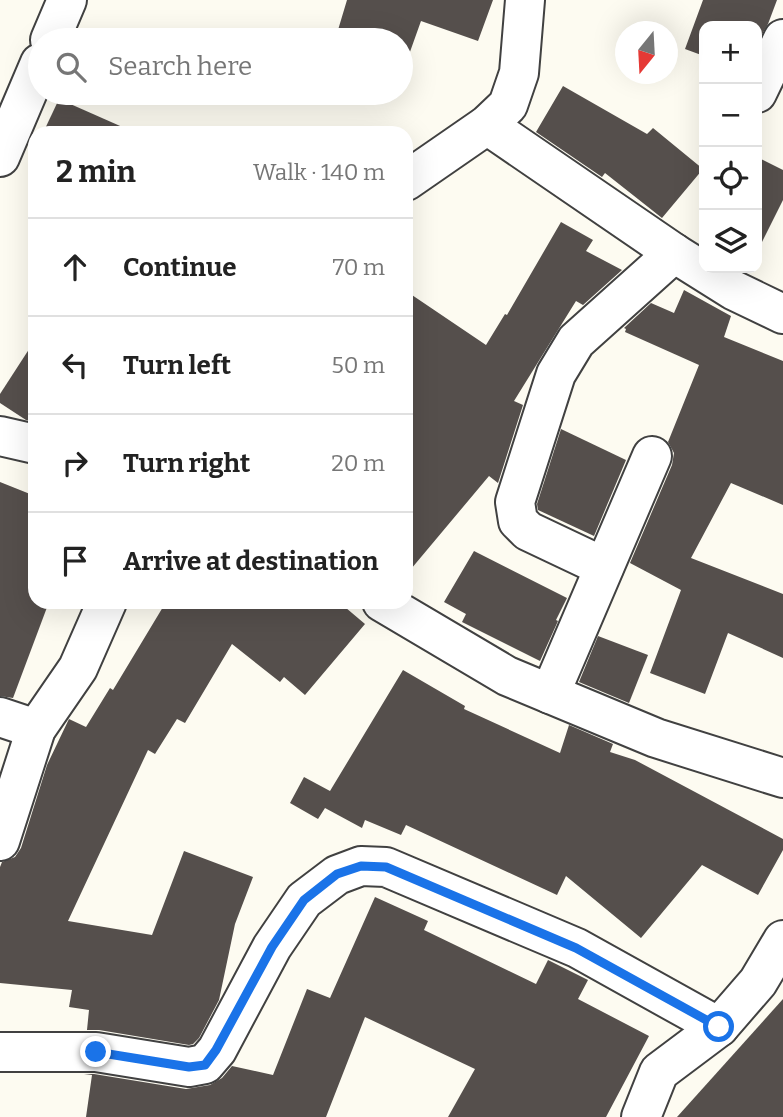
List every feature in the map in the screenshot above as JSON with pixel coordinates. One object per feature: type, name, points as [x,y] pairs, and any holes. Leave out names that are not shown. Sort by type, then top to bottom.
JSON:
[{"type":"street","points":[[55,28],[67,0]]},
{"type":"street","points":[[413,176],[487,125],[508,105],[519,73],[525,0]]},
{"type":"street","points":[[761,84],[783,39]]},
{"type":"street","points":[[0,158],[28,92]]},
{"type":"street","points":[[487,125],[674,253],[733,290],[783,314]]},
{"type":"street","points":[[604,567],[528,531],[518,521],[514,502],[556,374],[576,341],[674,253]]},
{"type":"street","points":[[0,436],[28,442]]},
{"type":"street","points":[[550,694],[652,456]]},
{"type":"street","points":[[0,841],[36,729],[78,668],[104,609]]},
{"type":"street","points":[[394,609],[507,676],[656,738],[783,778]]},
{"type":"street","points":[[0,717],[36,729]]},
{"type":"street","points":[[0,1052],[96,1052],[189,1067],[205,1065],[216,1050],[272,947],[304,900],[337,874],[361,866],[386,867],[576,948],[719,1027]]},
{"type":"street","points":[[641,1117],[659,1072],[719,1027],[780,952]]},
{"type":"building","points":[[347,0],[493,0],[478,41],[421,21],[413,43],[413,28],[339,28]]},
{"type":"building","points":[[703,0],[777,0],[762,34],[762,21],[699,21],[699,54],[685,49]]},
{"type":"building","points":[[563,86],[647,134],[653,128],[699,166],[699,174],[662,218],[605,173],[602,177],[536,132]]},
{"type":"building","points":[[56,105],[73,105],[120,126],[46,126]]},
{"type":"building","points":[[762,160],[783,170],[783,200],[762,242]]},
{"type":"building","points":[[561,222],[593,240],[586,251],[622,270],[583,305],[576,301],[514,401],[523,405],[498,483],[489,476],[413,567],[413,296],[486,345],[505,314],[507,315]]},
{"type":"building","points":[[684,290],[731,316],[724,337],[783,361],[783,505],[731,483],[691,558],[783,594],[783,658],[728,633],[705,694],[650,673],[681,590],[630,563],[672,465],[674,453],[668,442],[699,365],[625,332],[624,328],[651,303],[674,313]]},
{"type":"building","points":[[28,351],[28,420],[0,403],[0,394]]},
{"type":"building","points":[[561,429],[626,460],[594,536],[538,510],[537,504]]},
{"type":"building","points":[[0,482],[28,493],[28,609],[46,609],[13,698],[0,696]]},
{"type":"building","points":[[474,551],[567,598],[540,661],[462,622],[466,614],[444,602]]},
{"type":"building","points":[[162,609],[347,609],[365,624],[305,695],[284,677],[280,682],[232,644],[185,723],[177,719],[155,754],[148,750],[68,921],[152,935],[184,851],[253,877],[235,924],[219,1000],[199,1038],[189,1045],[87,1030],[89,1010],[69,1007],[72,990],[0,983],[0,867],[2,862],[15,857],[21,848],[47,765],[69,719],[86,727],[110,688],[113,690]]},
{"type":"building","points":[[598,636],[648,655],[629,703],[579,682]]},
{"type":"building","points":[[403,670],[465,706],[464,709],[560,753],[569,725],[613,744],[610,752],[635,760],[783,839],[783,850],[758,895],[702,865],[641,938],[566,876],[557,895],[406,825],[401,835],[365,820],[362,828],[325,808],[318,819],[290,803],[304,777],[330,791]]},
{"type":"building","points":[[375,897],[428,921],[424,930],[536,984],[548,960],[588,980],[578,999],[649,1036],[606,1117],[448,1117],[475,1069],[365,1017],[326,1117],[86,1117],[92,1075],[84,1074],[94,1074],[186,1089],[210,1085],[222,1078],[232,1066],[273,1075],[307,989],[330,998]]},
{"type":"building","points":[[783,999],[783,1117],[677,1117]]},
{"type":"route","points":[[96,1052],[189,1067],[205,1065],[216,1050],[272,947],[304,900],[337,874],[361,866],[386,867],[576,948],[719,1027]]}]
